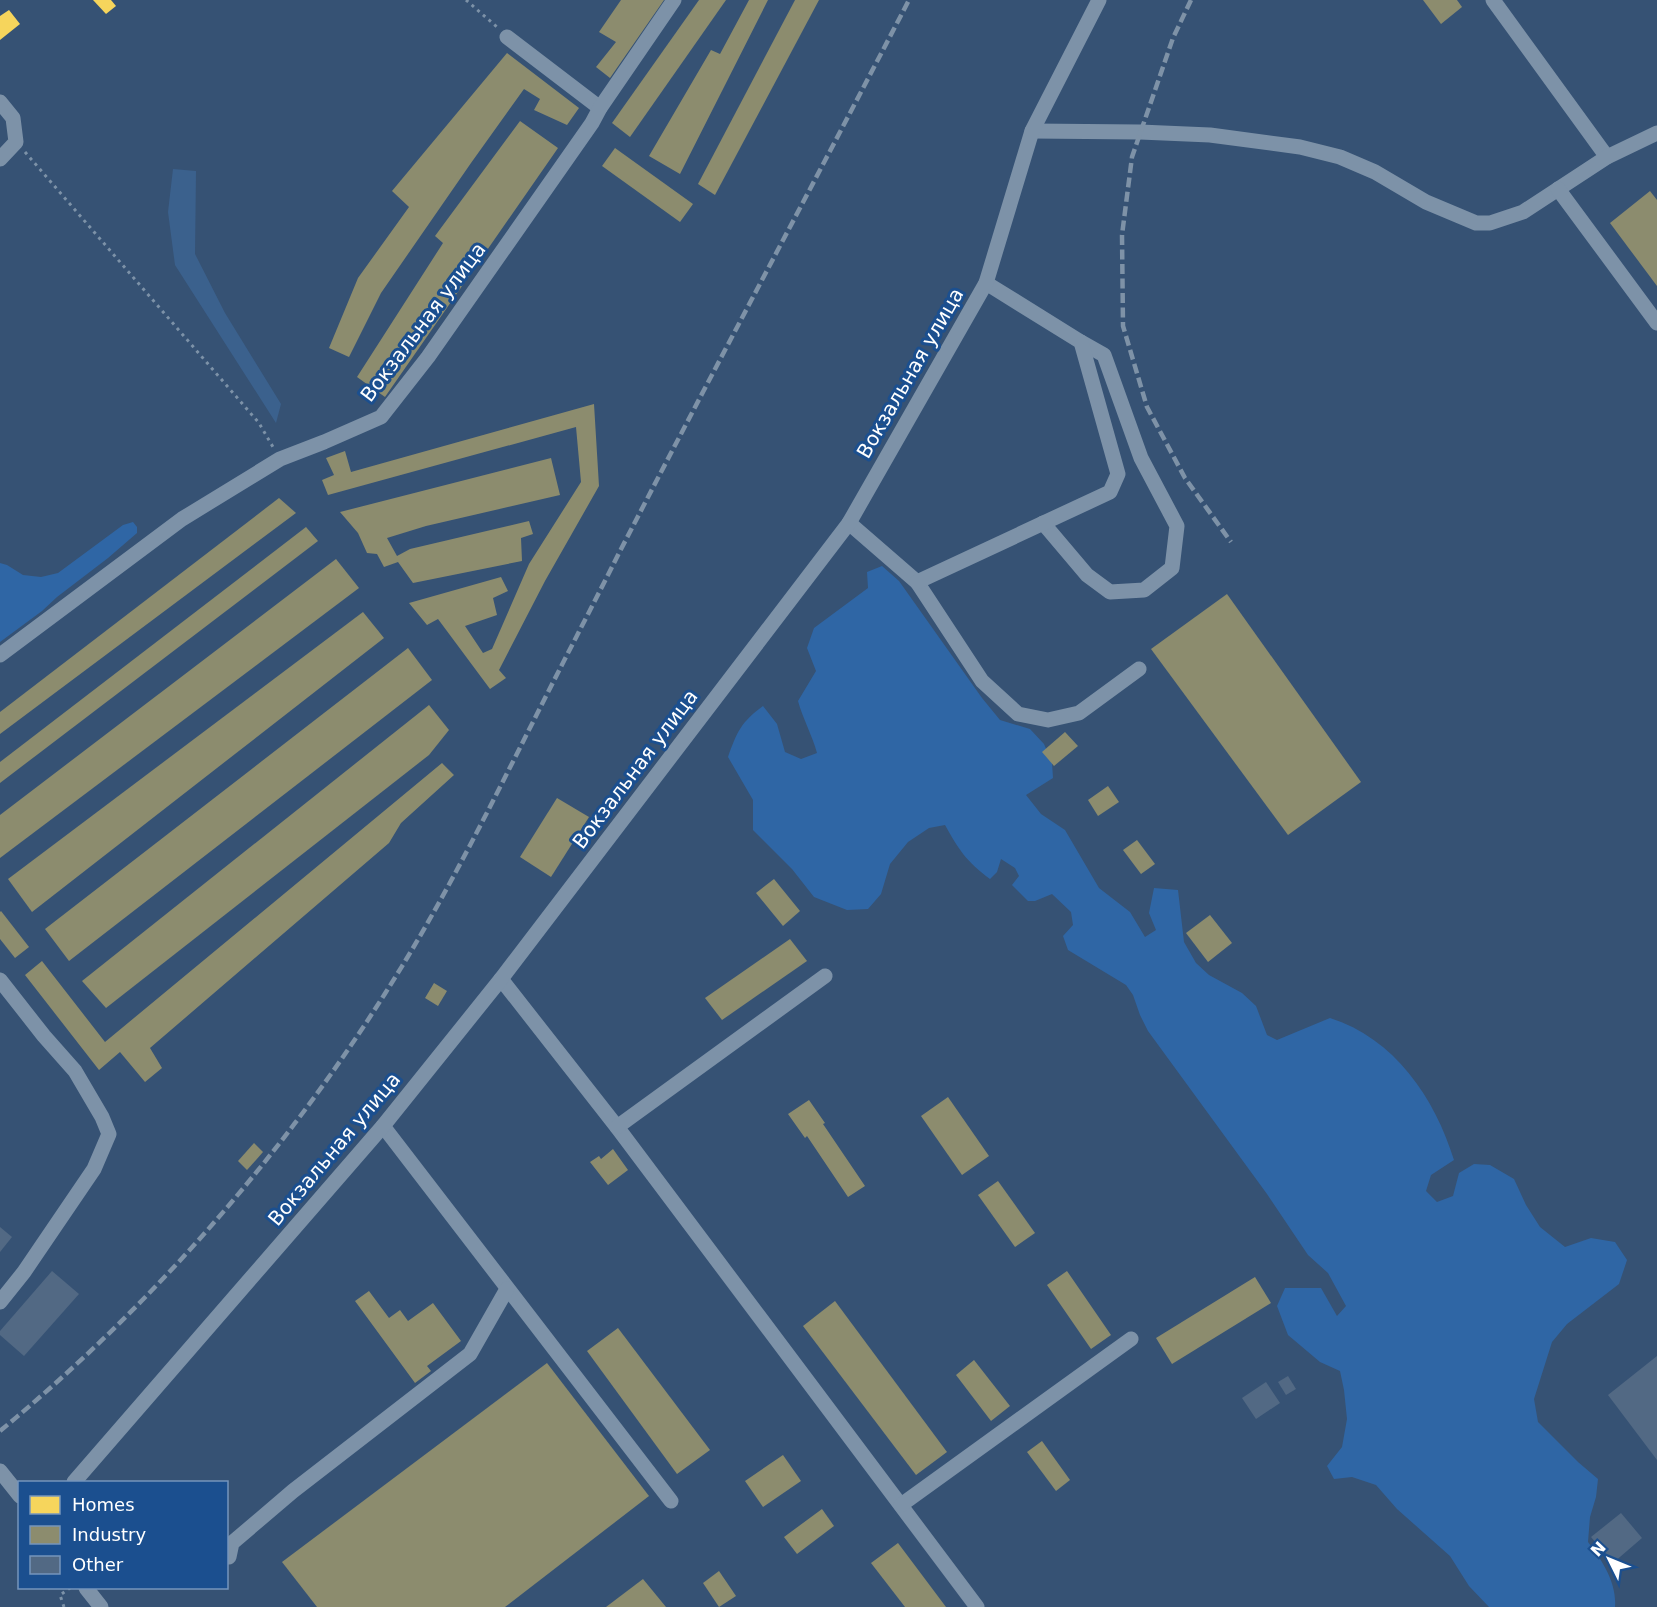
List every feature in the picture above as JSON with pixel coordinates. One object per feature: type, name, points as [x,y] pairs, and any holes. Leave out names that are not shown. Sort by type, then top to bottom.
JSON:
[{"type":"street","name":"Вокзальная улица","points":[[0,656],[182,519],[280,459],[381,417],[435,347],[592,123],[674,0]]},
{"type":"street","name":"Вокзальная улица","points":[[75,1481],[383,1126],[501,979],[849,524],[986,283],[1032,131],[1099,0]]},
{"type":"street","points":[[1493,0],[1607,157]]},
{"type":"street","points":[[507,37],[600,108]]},
{"type":"street","points":[[0,102],[13,118],[16,142],[0,159]]},
{"type":"street","points":[[1032,131],[1210,135],[1300,147],[1366,168],[1426,202],[1476,223],[1490,224],[1523,212],[1607,157],[1657,134]]},
{"type":"street","points":[[1558,189],[1657,323]]},
{"type":"street","points":[[986,283],[1104,355],[1142,458],[1177,526],[1172,568],[1144,590],[1110,592],[1087,575],[1043,523]]},
{"type":"street","points":[[917,582],[1110,492],[1118,474],[1081,342]]},
{"type":"street","points":[[849,524],[917,582],[982,681],[1018,714],[1048,720],[1079,713],[1139,669]]},
{"type":"street","points":[[617,1127],[825,975]]},
{"type":"street","points":[[501,979],[617,1127],[977,1607]]},
{"type":"street","points":[[0,980],[75,1071],[102,1117],[109,1134],[94,1169],[24,1272],[0,1302]]},
{"type":"street","points":[[383,1126],[670,1501]]},
{"type":"street","points":[[230,1557],[232,1543],[249,1528],[293,1491],[470,1354],[507,1288]]},
{"type":"street","points":[[901,1505],[1131,1340]]},
{"type":"street","points":[[0,1471],[18,1494]]},
{"type":"street","points":[[88,1589],[101,1607]]},
{"type":"path","points":[[466,0],[507,37]]},
{"type":"path","points":[[16,142],[259,423],[280,459]]},
{"type":"path","points":[[64,1607],[60,1595],[68,1589]]},
{"type":"shaded area","points":[[173,169],[196,171],[195,254],[225,313],[281,404],[276,423],[175,265],[168,212]]},
{"type":"shaded area","points":[[133,522],[137,527],[137,533],[42,611],[0,642],[0,563],[23,575],[41,577],[58,573],[123,525]]},
{"type":"shaded area","points":[[882,566],[899,581],[1000,720],[1030,729],[1044,744],[1052,763],[1053,778],[1026,795],[1041,814],[1065,830],[1099,888],[1130,912],[1145,937],[1156,930],[1149,913],[1154,888],[1178,890],[1184,942],[1196,963],[1209,975],[1242,993],[1256,1006],[1267,1035],[1277,1040],[1330,1018],[1353,1027],[1392,1055],[1409,1073],[1436,1114],[1454,1160],[1431,1175],[1426,1191],[1437,1202],[1453,1196],[1459,1173],[1474,1164],[1490,1165],[1514,1179],[1526,1205],[1540,1227],[1565,1247],[1591,1238],[1615,1242],[1627,1260],[1619,1284],[1567,1324],[1552,1342],[1534,1399],[1538,1422],[1598,1479],[1590,1517],[1588,1542],[1611,1581],[1615,1607],[1489,1607],[1469,1586],[1450,1556],[1397,1509],[1376,1485],[1352,1477],[1334,1479],[1327,1466],[1342,1447],[1347,1419],[1340,1371],[1320,1362],[1288,1335],[1277,1306],[1285,1288],[1321,1288],[1337,1316],[1346,1306],[1328,1273],[1308,1255],[1267,1194],[1148,1031],[1133,995],[1126,985],[1068,950],[1063,936],[1073,925],[1071,912],[1052,894],[1035,901],[1028,901],[1012,885],[1019,876],[1015,868],[1001,859],[997,872],[990,879],[964,855],[945,825],[929,828],[908,842],[890,864],[881,894],[868,909],[847,910],[814,897],[792,869],[753,830],[753,800],[728,757],[737,734],[750,717],[763,706],[777,724],[785,752],[801,759],[817,753],[798,701],[816,671],[807,648],[814,628],[868,588],[867,572]]},
{"type":"building: Homes","points":[[93,0],[111,0],[116,6],[106,14]]},
{"type":"building: Homes","points":[[9,10],[20,24],[0,40],[0,16]]},
{"type":"building: Industry","points":[[621,0],[664,0],[610,78],[596,67],[616,42],[599,32]]},
{"type":"building: Industry","points":[[699,0],[726,0],[630,137],[612,123]]},
{"type":"building: Industry","points":[[749,0],[768,0],[680,174],[649,156],[711,50],[720,54]]},
{"type":"building: Industry","points":[[795,0],[819,0],[715,195],[698,184]]},
{"type":"building: Industry","points":[[1423,0],[1457,0],[1462,7],[1441,24]]},
{"type":"building: Industry","points":[[507,53],[579,108],[567,125],[534,110],[540,99],[524,89],[381,293],[349,357],[329,348],[358,278],[409,207],[392,191]]},
{"type":"building: Industry","points":[[520,121],[558,148],[385,397],[357,377],[443,243],[435,236]]},
{"type":"building: Industry","points":[[615,148],[693,204],[680,222],[602,166]]},
{"type":"building: Industry","points":[[1650,191],[1657,200],[1657,286],[1610,223]]},
{"type":"building: Industry","points":[[594,404],[599,486],[545,581],[499,670],[506,678],[490,689],[438,619],[427,625],[409,603],[501,577],[508,591],[493,598],[497,615],[465,626],[483,653],[492,649],[529,564],[581,482],[576,427],[328,495],[322,480],[334,475],[326,458],[345,451],[351,472]]},
{"type":"building: Industry","points":[[551,458],[560,495],[426,526],[387,538],[397,556],[410,549],[529,521],[533,534],[521,538],[522,561],[413,583],[398,562],[384,567],[377,554],[367,553],[358,533],[340,512]]},
{"type":"building: Industry","points":[[279,498],[296,513],[0,734],[0,712]]},
{"type":"building: Industry","points":[[306,527],[318,541],[0,783],[0,762]]},
{"type":"building: Industry","points":[[336,559],[359,588],[0,858],[0,815]]},
{"type":"building: Industry","points":[[1227,594],[1361,782],[1288,835],[1151,649]]},
{"type":"building: Industry","points":[[363,612],[384,638],[32,912],[8,879]]},
{"type":"building: Industry","points":[[408,648],[432,680],[69,961],[45,929]]},
{"type":"building: Industry","points":[[429,705],[449,730],[429,755],[106,1008],[82,981]]},
{"type":"building: Industry","points":[[1065,732],[1078,746],[1054,766],[1042,752]]},
{"type":"building: Industry","points":[[442,763],[454,775],[401,823],[389,843],[150,1048],[162,1068],[145,1082],[120,1052],[99,1070],[25,975],[42,961],[105,1042]]},
{"type":"building: Industry","points":[[1108,786],[1119,802],[1098,816],[1088,800]]},
{"type":"building: Industry","points":[[557,798],[589,817],[551,877],[520,857]]},
{"type":"building: Industry","points":[[1137,840],[1155,864],[1141,874],[1123,850]]},
{"type":"building: Industry","points":[[774,879],[800,911],[783,926],[756,893]]},
{"type":"building: Industry","points":[[1,911],[29,947],[15,958],[0,939]]},
{"type":"building: Industry","points":[[1210,915],[1232,943],[1208,962],[1186,933]]},
{"type":"building: Industry","points":[[790,939],[807,961],[722,1020],[705,998]]},
{"type":"building: Industry","points":[[434,983],[447,991],[438,1006],[425,998]]},
{"type":"building: Industry","points":[[948,1097],[989,1156],[962,1175],[921,1116]]},
{"type":"building: Industry","points":[[809,1100],[865,1186],[848,1197],[807,1136],[805,1138],[788,1114]]},
{"type":"building: Industry","points":[[254,1143],[263,1152],[247,1170],[238,1161]]},
{"type":"building: Industry","points":[[613,1149],[628,1170],[608,1185],[590,1162],[599,1156],[601,1159]]},
{"type":"building: Industry","points":[[998,1181],[1035,1233],[1015,1247],[978,1195]]},
{"type":"building: Industry","points":[[1067,1271],[1111,1335],[1091,1349],[1047,1285]]},
{"type":"building: Industry","points":[[1255,1277],[1271,1303],[1172,1364],[1156,1338]]},
{"type":"building: Industry","points":[[369,1291],[389,1318],[400,1310],[408,1321],[433,1303],[461,1341],[427,1366],[431,1371],[415,1383],[355,1301]]},
{"type":"building: Industry","points":[[835,1301],[947,1452],[916,1475],[803,1326]]},
{"type":"building: Industry","points":[[618,1328],[710,1450],[677,1474],[587,1351]]},
{"type":"building: Industry","points":[[974,1360],[1010,1406],[991,1421],[956,1375]]},
{"type":"building: Industry","points":[[547,1363],[649,1496],[505,1607],[317,1607],[282,1562]]},
{"type":"building: Industry","points":[[1042,1441],[1070,1480],[1056,1491],[1027,1452]]},
{"type":"building: Industry","points":[[783,1455],[801,1481],[763,1507],[745,1481]]},
{"type":"building: Industry","points":[[822,1509],[834,1526],[797,1554],[784,1537]]},
{"type":"building: Industry","points":[[898,1543],[946,1607],[905,1607],[871,1563]]},
{"type":"building: Industry","points":[[719,1571],[736,1596],[719,1607],[703,1583]]},
{"type":"building: Industry","points":[[643,1579],[666,1607],[606,1607]]},
{"type":"building: Other","points":[[0,1227],[12,1237],[0,1252]]},
{"type":"building: Other","points":[[52,1271],[79,1294],[24,1356],[0,1335],[0,1331]]},
{"type":"building: Other","points":[[1657,1356],[1657,1460],[1608,1395]]},
{"type":"building: Other","points":[[1288,1376],[1296,1389],[1286,1395],[1278,1382]]},
{"type":"building: Other","points":[[1266,1382],[1280,1403],[1256,1419],[1242,1398]]},
{"type":"building: Other","points":[[1621,1513],[1642,1538],[1613,1563],[1591,1537]]},
{"type":"railway","points":[[0,1431],[116,1326],[223,1212],[320,1089],[407,958],[490,808],[654,485],[909,0]]},
{"type":"railway","points":[[1191,0],[1173,38],[1132,157],[1122,235],[1123,326],[1147,407],[1185,478],[1231,542]]}]
